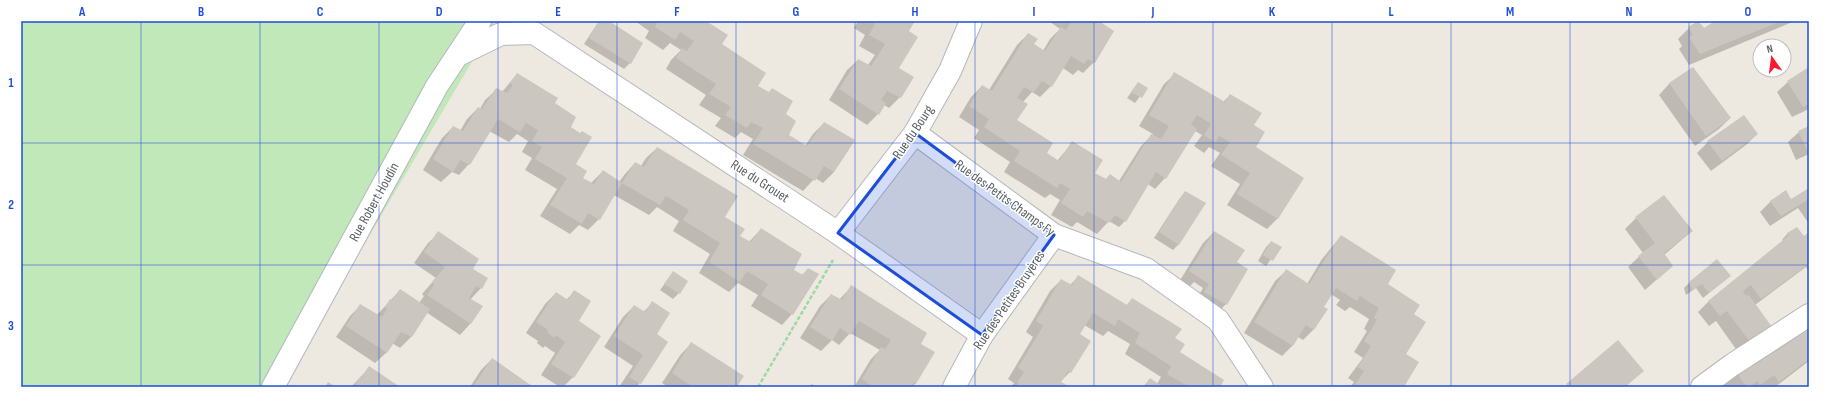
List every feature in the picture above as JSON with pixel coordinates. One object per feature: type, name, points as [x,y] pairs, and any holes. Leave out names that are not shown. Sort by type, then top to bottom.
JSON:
[{"type":"street","name":"Rue Robert Houdin","points":[[273,387],[437,86],[460,54],[480,21]]},
{"type":"street","name":"Rue du Bourg","points":[[842,236],[915,133],[950,71],[971,21]]},
{"type":"street","name":"Rue du Grouet","points":[[460,54],[501,34],[532,27],[842,236],[982,335]]},
{"type":"street","name":"Rue des Petits Champs Fy","points":[[915,133],[1054,235],[1146,269],[1218,320],[1262,387]]},
{"type":"street","name":"Rue des Petites Bruyères","points":[[954,387],[982,335],[1054,235]]},
{"type":"street","points":[[1702,387],[1732,365],[1809,316]]},
{"type":"path","points":[[758,387],[842,236]]},
{"type":"highlighted area","points":[[915,133],[1054,235],[982,335],[838,233]]},
{"type":"green space","points":[[21,21],[496,21],[280,387],[21,387]]},
{"type":"building","points":[[599,21],[609,21],[643,43],[631,64],[589,38]]},
{"type":"building","points":[[658,21],[706,21],[728,35],[722,44],[766,73],[758,86],[769,92],[772,88],[793,101],[786,114],[796,121],[789,135],[807,146],[824,122],[855,140],[834,172],[824,166],[815,181],[753,144],[763,128],[751,122],[747,128],[725,115],[731,107],[709,94],[716,84],[676,58],[682,48],[687,51],[694,41],[680,32],[675,40],[655,27]]},
{"type":"building","points":[[870,21],[915,21],[909,31],[918,37],[899,68],[914,77],[901,98],[887,91],[881,100],[886,103],[879,115],[839,89],[858,59],[871,66],[885,44],[869,35],[875,24]]},
{"type":"building","points":[[1072,21],[1103,21],[1102,23],[1114,31],[1095,63],[1088,59],[1084,64],[1071,56],[1052,87],[1042,81],[1034,92],[1024,87],[1017,98],[1028,104],[1017,120],[1053,143],[1047,153],[1059,161],[1072,141],[1103,160],[1095,173],[1106,179],[1110,174],[1121,182],[1151,134],[1161,139],[1169,126],[1149,115],[1174,72],[1225,102],[1230,94],[1262,113],[1254,125],[1265,132],[1256,147],[1304,178],[1278,219],[1237,194],[1250,173],[1221,155],[1230,142],[1219,136],[1215,142],[1204,135],[1211,124],[1197,115],[1191,124],[1197,129],[1166,179],[1156,172],[1126,222],[1115,215],[1109,223],[1087,211],[1083,217],[1061,203],[1070,189],[1060,183],[1057,188],[1014,161],[1020,151],[984,127],[989,119],[969,106],[982,85],[992,91],[1028,33],[1038,39],[1034,44],[1045,51],[1061,27],[1066,30]]},
{"type":"building","points":[[1698,21],[1704,28],[1715,21],[1781,21],[1700,54],[1689,37],[1693,35],[1688,27]]},
{"type":"building","points":[[1693,67],[1731,118],[1706,136],[1669,83]]},
{"type":"building","points":[[1809,67],[1809,104],[1803,107],[1787,81]]},
{"type":"building","points":[[517,73],[558,98],[555,103],[576,117],[571,127],[580,133],[582,131],[592,137],[576,164],[587,171],[583,178],[594,184],[603,170],[622,183],[600,220],[588,213],[582,224],[550,205],[567,178],[535,159],[542,147],[532,141],[538,130],[526,123],[520,132],[498,119],[470,165],[460,160],[453,172],[433,159],[453,126],[463,131],[478,107],[482,109],[496,88],[507,93],[513,85],[510,83]]},
{"type":"building","points":[[1138,82],[1148,88],[1142,98],[1131,92]]},
{"type":"building","points":[[1744,115],[1758,134],[1722,161],[1707,141]]},
{"type":"building","points":[[1809,126],[1809,149],[1807,150],[1798,131]]},
{"type":"building","points":[[657,147],[738,196],[725,217],[745,229],[740,236],[751,242],[761,228],[802,254],[794,270],[803,275],[808,268],[819,274],[793,315],[761,295],[768,284],[747,271],[740,282],[709,262],[720,243],[683,220],[689,210],[666,196],[660,205],[622,183],[635,162],[644,167]]},
{"type":"building","points":[[1809,188],[1809,199],[1781,216],[1770,201],[1786,190],[1791,199]]},
{"type":"building","points":[[1185,191],[1206,203],[1179,245],[1159,232]]},
{"type":"building","points":[[1664,195],[1693,231],[1664,253],[1673,266],[1657,280],[1638,256],[1655,243],[1635,217]]},
{"type":"building","points":[[1797,227],[1804,236],[1809,232],[1809,264],[1761,299],[1751,285],[1743,291],[1746,296],[1749,295],[1772,327],[1750,342],[1727,311],[1720,316],[1708,301],[1788,236],[1787,233]]},
{"type":"building","points":[[438,231],[479,259],[473,269],[488,278],[482,289],[476,286],[469,298],[483,306],[471,324],[427,295],[434,285],[432,282],[445,267],[424,252]]},
{"type":"building","points":[[1214,231],[1245,250],[1237,262],[1248,269],[1227,305],[1204,292],[1209,284],[1189,271]]},
{"type":"building","points":[[1341,235],[1396,270],[1388,284],[1420,305],[1414,314],[1426,322],[1406,354],[1419,362],[1404,387],[1354,387],[1364,371],[1358,367],[1371,346],[1364,341],[1377,320],[1374,318],[1379,308],[1360,296],[1357,301],[1336,288],[1324,307],[1328,309],[1314,330],[1306,325],[1293,346],[1254,322],[1286,269],[1309,284]]},
{"type":"building","points":[[1271,241],[1282,247],[1273,261],[1263,255]]},
{"type":"building","points":[[1717,259],[1731,276],[1709,293],[1702,284],[1692,290],[1689,282]]},
{"type":"building","points":[[673,271],[688,281],[680,294],[664,284]]},
{"type":"building","points":[[1078,275],[1127,305],[1132,298],[1182,329],[1175,338],[1185,344],[1180,352],[1224,380],[1220,387],[1189,387],[1167,374],[1171,366],[1135,343],[1140,333],[1118,319],[1115,326],[1093,313],[1080,334],[1091,341],[1071,373],[1068,371],[1061,382],[1070,387],[1017,387],[1019,383],[1017,382],[1024,372],[1018,368],[1043,326],[1036,321],[1061,279],[1072,285]]},
{"type":"building","points":[[851,285],[927,333],[921,344],[935,352],[916,384],[914,382],[911,387],[873,387],[862,379],[881,347],[885,349],[891,340],[859,321],[850,335],[840,328],[832,341],[810,327],[831,294],[842,300]]},
{"type":"building","points":[[400,289],[430,309],[412,337],[401,332],[387,353],[346,326],[360,304],[382,317],[387,309],[385,307],[390,299],[392,300]]},
{"type":"building","points":[[574,290],[591,301],[579,321],[601,336],[574,378],[551,364],[565,342],[556,335],[554,338],[547,332],[548,330],[536,322],[556,292],[568,300]]},
{"type":"building","points":[[652,301],[670,313],[657,334],[668,342],[641,384],[629,377],[643,355],[614,336],[634,305],[645,312]]},
{"type":"building","points":[[1809,321],[1809,359],[1779,382],[1774,375],[1760,385],[1757,381],[1751,386],[1746,386],[1736,372]]},
{"type":"building","points":[[1618,340],[1644,371],[1625,387],[1568,387],[1566,384]]},
{"type":"building","points":[[691,342],[744,376],[737,387],[693,387],[672,373]]},
{"type":"building","points":[[492,358],[532,386],[473,387]]},
{"type":"building","points":[[369,366],[400,387],[354,387]]},
{"type":"building","points":[[1150,378],[1160,385],[1159,387],[1144,387]]},
{"type":"building","points":[[328,382],[336,387],[325,387]]}]
